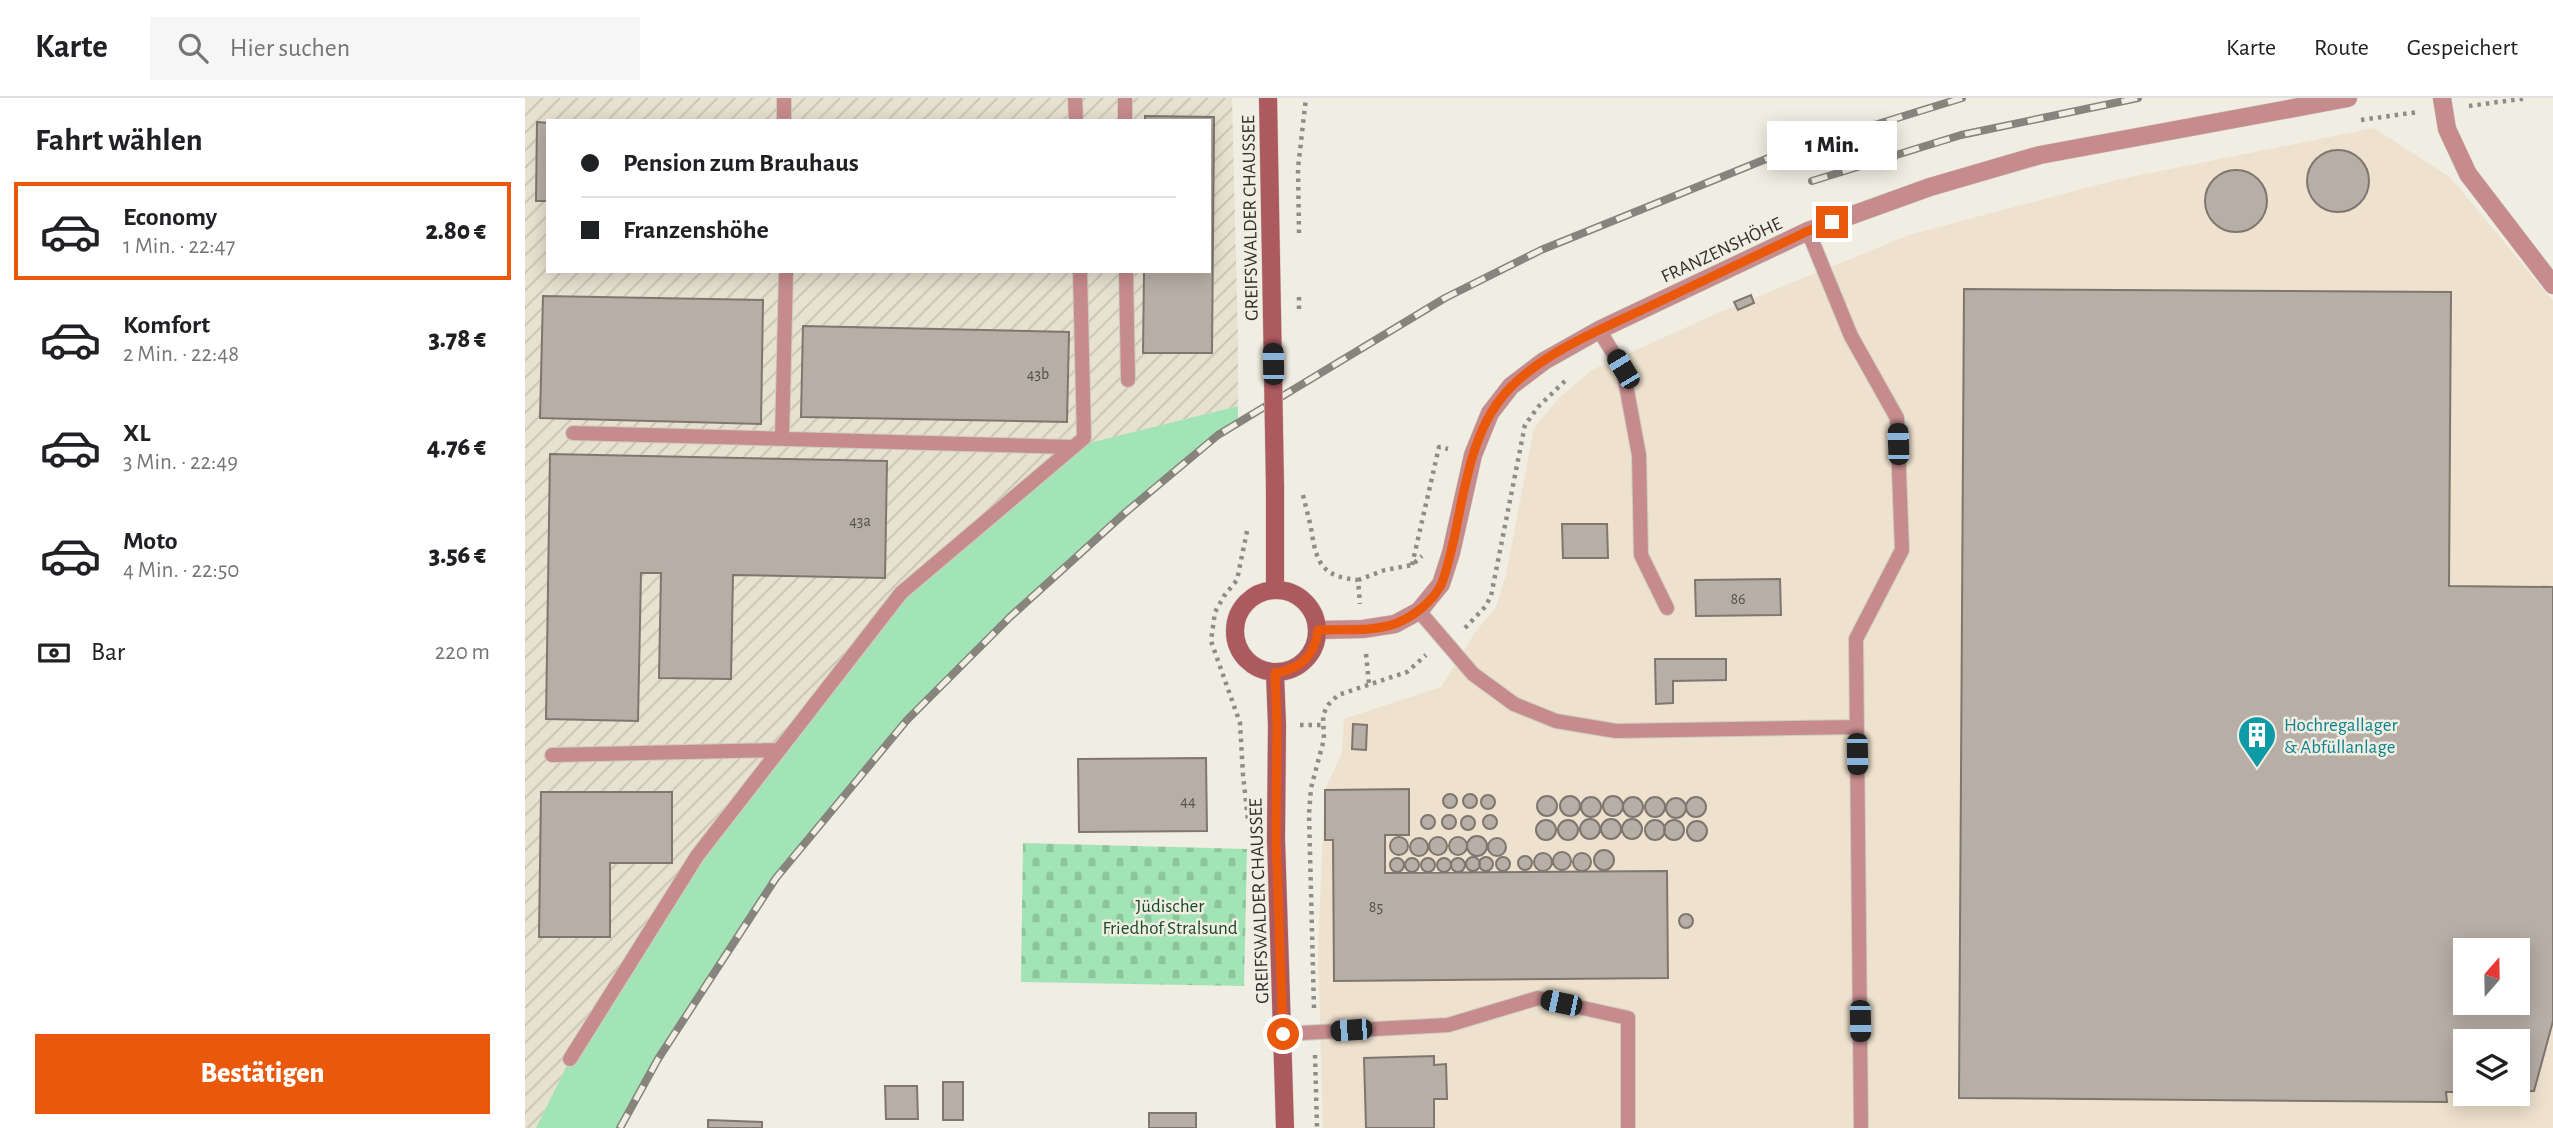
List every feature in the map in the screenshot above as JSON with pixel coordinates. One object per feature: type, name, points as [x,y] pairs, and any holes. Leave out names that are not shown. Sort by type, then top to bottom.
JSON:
[{"type":"main road","name":"GREIFSWALDER CHAUSSEE","points":[[1268,98],[1275,590]]},
{"type":"main road","points":[[1275,590],[1300,597],[1316,617],[1318,630],[1316,644],[1301,665],[1289,671],[1275,673],[1261,670],[1249,663],[1240,652],[1235,638],[1235,624],[1240,611],[1249,600],[1261,593],[1275,590]]},
{"type":"main road","name":"GREIFSWALDER CHAUSSEE","points":[[1275,673],[1276,839],[1285,1128]]},
{"type":"street","name":"FRANZENSHÖHE","points":[[1318,630],[1363,629],[1395,624],[1419,611],[1441,584],[1473,455],[1490,413],[1511,386],[1544,361],[1599,330],[1808,231],[1930,187],[2040,155],[2348,98]]},
{"type":"street","points":[[2443,103],[2447,129],[2468,174],[2553,285]]},
{"type":"lane","points":[[784,98],[784,119]]},
{"type":"lane","points":[[1075,98],[1076,119]]},
{"type":"lane","points":[[1125,98],[1125,119]]},
{"type":"lane","points":[[1808,231],[1851,336],[1897,418],[1902,550],[1856,639],[1861,1128]]},
{"type":"lane","points":[[782,439],[786,273]]},
{"type":"lane","points":[[570,1059],[697,856],[901,593],[1084,438],[1080,273]]},
{"type":"lane","points":[[1126,273],[1128,380]]},
{"type":"lane","points":[[1599,330],[1623,369],[1639,455],[1641,555],[1667,608]]},
{"type":"lane","points":[[573,433],[1073,447]]},
{"type":"lane","points":[[1419,611],[1473,674],[1514,704],[1556,721],[1616,732],[1856,727]]},
{"type":"lane","points":[[552,755],[779,750]]},
{"type":"lane","points":[[1283,1034],[1448,1025],[1538,998],[1628,1018],[1628,1128]]},
{"type":"path","points":[[1299,208],[1299,147],[1306,98]]},
{"type":"path","points":[[2354,121],[2443,103],[2528,98]]},
{"type":"path","points":[[1317,1128],[1309,814],[1311,788],[1324,739],[1323,715],[1338,695],[1407,672],[1469,624],[1491,597],[1525,425],[1538,407],[1574,373]]},
{"type":"path","points":[[1412,565],[1439,447],[1473,455]]},
{"type":"path","points":[[1301,484],[1313,545],[1322,567],[1333,576],[1358,580],[1385,570],[1412,565],[1456,530]]},
{"type":"path","points":[[1240,723],[1211,641],[1212,625],[1219,603],[1237,580],[1247,528]]},
{"type":"path","points":[[1358,580],[1363,629]]},
{"type":"shaded area","points":[[525,98],[1232,98],[1238,406],[1073,447],[570,1059],[536,1128],[525,1128]]},
{"type":"shaded area","points":[[2374,128],[2451,178],[2553,301],[2553,1128],[1323,1128],[1318,948],[1325,789],[1342,753],[1344,719],[1441,687],[1474,634],[1496,607],[1506,575],[1534,428],[1560,397],[1592,370],[1718,313],[1909,235],[2120,179]]},
{"type":"green space","points":[[1238,406],[1238,418],[1126,512],[1010,617],[907,720],[776,878],[658,1059],[620,1128],[536,1128],[570,1059],[697,856],[901,593],[1073,447]]},
{"type":"green space","name":"Jüdischer Friedhof Stralsund","points":[[1023,843],[1247,849],[1244,986],[1021,982]]},
{"type":"building","points":[[1145,116],[1214,117],[1212,353],[1143,353],[1144,273],[1211,273],[1211,119],[1145,119]]},
{"type":"building","points":[[537,122],[546,123],[546,201],[536,201]]},
{"type":"building","points":[[2332,150],[2344,150],[2360,159],[2367,169],[2367,193],[2360,203],[2344,212],[2332,212],[2321,207],[2312,198],[2307,187],[2307,175],[2312,164],[2321,155]]},
{"type":"building","points":[[2230,170],[2242,170],[2258,179],[2265,189],[2265,213],[2258,223],[2242,232],[2230,232],[2219,227],[2210,218],[2205,207],[2205,195],[2210,184],[2219,175]]},
{"type":"building","name":"Hochregallager & Abfüllanlage","points":[[1964,289],[2451,292],[2449,586],[2553,587],[2553,1021],[2534,1091],[2530,1091],[2530,1029],[2453,1029],[2453,1092],[2446,1092],[2447,1102],[1959,1098]]},
{"type":"building","points":[[1751,295],[1754,303],[1738,310],[1734,302]]},
{"type":"building","points":[[543,296],[763,300],[761,424],[540,418]]},
{"type":"building","points":[[803,326],[1069,332],[1067,422],[801,417]]},
{"type":"building","points":[[550,454],[887,461],[885,578],[733,575],[731,679],[659,678],[661,573],[641,573],[638,721],[546,719]]},
{"type":"building","points":[[1562,524],[1607,524],[1608,558],[1563,558]]},
{"type":"building","points":[[1780,579],[1781,615],[1696,616],[1695,580]]},
{"type":"building","points":[[1655,659],[1726,659],[1726,680],[1673,681],[1673,703],[1656,704]]},
{"type":"building","points":[[1353,724],[1367,725],[1366,750],[1352,749]]},
{"type":"building","points":[[1206,758],[1207,831],[1079,832],[1078,759]]},
{"type":"building","points":[[1409,789],[1409,835],[1385,835],[1385,873],[1667,871],[1668,978],[1334,981],[1333,840],[1325,840],[1325,790]]},
{"type":"building","points":[[541,792],[672,792],[672,863],[610,863],[610,937],[539,937]]},
{"type":"building","points":[[1450,794],[1455,796],[1455,806],[1450,808],[1445,806],[1443,801],[1445,796]]},
{"type":"building","points":[[1470,794],[1475,796],[1475,806],[1470,808],[1465,806],[1463,801],[1465,796]]},
{"type":"building","points":[[1488,795],[1493,797],[1493,807],[1488,809],[1483,807],[1481,802],[1483,797]]},
{"type":"building","points":[[1547,796],[1554,799],[1557,806],[1554,813],[1547,816],[1540,813],[1537,806],[1540,799]]},
{"type":"building","points":[[1570,796],[1577,799],[1580,806],[1577,813],[1570,816],[1563,813],[1560,806],[1563,799]]},
{"type":"building","points":[[1613,796],[1620,799],[1623,806],[1620,813],[1613,816],[1606,813],[1603,806],[1606,799]]},
{"type":"building","points":[[1591,797],[1598,800],[1601,807],[1598,814],[1591,817],[1584,814],[1581,807],[1584,800]]},
{"type":"building","points":[[1633,797],[1640,800],[1643,807],[1640,814],[1633,817],[1626,814],[1623,807],[1626,800]]},
{"type":"building","points":[[1655,797],[1662,800],[1665,807],[1662,814],[1655,817],[1648,814],[1645,807],[1648,800]]},
{"type":"building","points":[[1696,797],[1703,800],[1706,807],[1703,814],[1696,817],[1689,814],[1686,807],[1689,800]]},
{"type":"building","points":[[1676,798],[1683,801],[1686,808],[1683,815],[1676,818],[1669,815],[1666,808],[1669,801]]},
{"type":"building","points":[[1428,815],[1433,817],[1433,827],[1428,829],[1423,827],[1421,822],[1423,817]]},
{"type":"building","points":[[1449,815],[1454,817],[1454,827],[1449,829],[1444,827],[1442,822],[1444,817]]},
{"type":"building","points":[[1490,815],[1495,817],[1495,827],[1490,829],[1485,827],[1483,822],[1485,817]]},
{"type":"building","points":[[1468,816],[1473,818],[1473,828],[1468,830],[1463,828],[1461,823],[1463,818]]},
{"type":"building","points":[[1590,819],[1597,822],[1600,829],[1597,836],[1590,839],[1583,836],[1580,829],[1583,822]]},
{"type":"building","points":[[1611,819],[1618,822],[1621,829],[1618,836],[1611,839],[1604,836],[1601,829],[1604,822]]},
{"type":"building","points":[[1632,819],[1639,822],[1642,829],[1639,836],[1632,839],[1625,836],[1622,829],[1625,822]]},
{"type":"building","points":[[1546,820],[1553,823],[1556,830],[1553,837],[1546,840],[1539,837],[1536,830],[1539,823]]},
{"type":"building","points":[[1568,820],[1575,823],[1578,830],[1575,837],[1568,840],[1561,837],[1558,830],[1561,823]]},
{"type":"building","points":[[1655,820],[1662,823],[1665,830],[1662,837],[1655,840],[1648,837],[1645,830],[1648,823]]},
{"type":"building","points":[[1674,820],[1681,823],[1684,830],[1681,837],[1674,840],[1667,837],[1664,830],[1667,823]]},
{"type":"building","points":[[1697,821],[1704,824],[1707,831],[1704,838],[1697,841],[1690,838],[1687,831],[1690,824]]},
{"type":"building","points":[[1477,836],[1484,839],[1487,846],[1484,853],[1477,856],[1470,853],[1467,846],[1470,839]]},
{"type":"building","points":[[1395,837],[1403,837],[1408,846],[1406,853],[1395,855],[1390,850],[1390,842]]},
{"type":"building","points":[[1434,837],[1442,837],[1447,846],[1445,853],[1434,855],[1429,850],[1429,842]]},
{"type":"building","points":[[1454,837],[1462,837],[1467,846],[1465,853],[1454,855],[1449,850],[1449,842]]},
{"type":"building","points":[[1415,838],[1423,838],[1428,847],[1426,854],[1415,856],[1410,851],[1410,843]]},
{"type":"building","points":[[1493,838],[1501,838],[1506,847],[1504,854],[1493,856],[1488,851],[1488,843]]},
{"type":"building","points":[[1604,850],[1611,853],[1614,860],[1611,867],[1604,870],[1597,867],[1594,860],[1597,853]]},
{"type":"building","points":[[1558,852],[1566,852],[1571,861],[1569,868],[1558,870],[1553,865],[1553,857]]},
{"type":"building","points":[[1539,853],[1547,853],[1552,862],[1550,869],[1539,871],[1534,866],[1534,858]]},
{"type":"building","points":[[1578,853],[1586,853],[1591,862],[1589,869],[1578,871],[1573,866],[1573,858]]},
{"type":"building","points":[[1525,856],[1530,858],[1530,868],[1525,870],[1520,868],[1518,863],[1520,858]]},
{"type":"building","points":[[1473,857],[1478,859],[1478,869],[1473,871],[1468,869],[1466,864],[1468,859]]},
{"type":"building","points":[[1486,857],[1491,859],[1491,869],[1486,871],[1481,869],[1479,864],[1481,859]]},
{"type":"building","points":[[1503,857],[1508,859],[1508,869],[1503,871],[1498,869],[1496,864],[1498,859]]},
{"type":"building","points":[[1397,858],[1402,860],[1402,870],[1397,872],[1392,870],[1390,865],[1392,860]]},
{"type":"building","points":[[1412,858],[1417,860],[1417,870],[1412,872],[1407,870],[1405,865],[1407,860]]},
{"type":"building","points":[[1428,858],[1433,860],[1433,870],[1428,872],[1423,870],[1421,865],[1423,860]]},
{"type":"building","points":[[1444,858],[1449,860],[1449,870],[1444,872],[1439,870],[1437,865],[1439,860]]},
{"type":"building","points":[[1458,858],[1463,860],[1463,870],[1458,872],[1453,870],[1451,865],[1453,860]]},
{"type":"building","points":[[1686,914],[1691,916],[1691,926],[1686,928],[1681,926],[1679,921],[1681,916]]},
{"type":"building","points":[[1434,1056],[1434,1065],[1446,1064],[1447,1099],[1434,1099],[1434,1128],[1366,1128],[1364,1058]]},
{"type":"building","points":[[943,1082],[963,1082],[963,1120],[943,1120]]},
{"type":"building","points":[[885,1086],[917,1086],[918,1119],[886,1119]]},
{"type":"building","points":[[1149,1113],[1196,1113],[1196,1128],[1149,1128]]},
{"type":"building","points":[[708,1120],[762,1122],[762,1128],[708,1128]]},
{"type":"railway","points":[[620,1128],[658,1059],[776,878],[907,720],[1010,617],[1126,512],[1218,435],[1445,298],[1541,250],[1771,157],[1962,98]]},
{"type":"railway","points":[[1812,181],[1961,135],[2138,98]]},
{"type":"place","name":"Hochregallager & Abfüllanlage","points":[[2257,769]]},
{"type":"route","points":[[1283,1034],[1276,839],[1275,673],[1289,671],[1301,665],[1316,644],[1318,630],[1363,629],[1395,624],[1419,611],[1436,592],[1451,553],[1473,455],[1490,413],[1511,386],[1544,361],[1599,330],[1832,222]]}]
